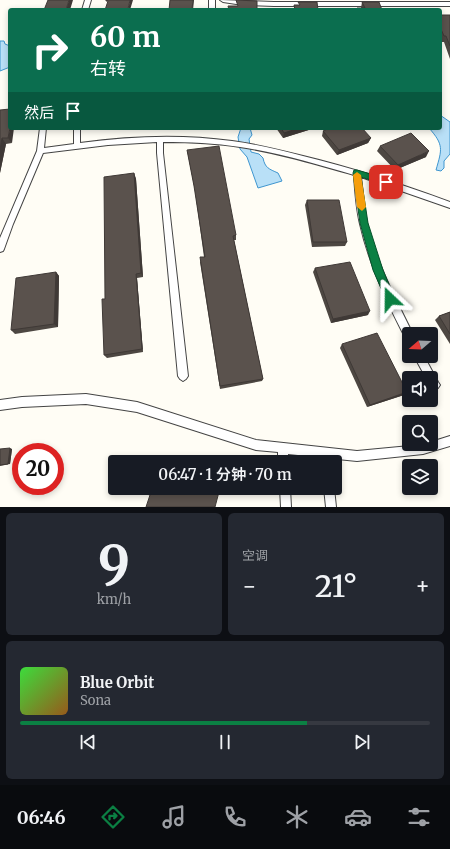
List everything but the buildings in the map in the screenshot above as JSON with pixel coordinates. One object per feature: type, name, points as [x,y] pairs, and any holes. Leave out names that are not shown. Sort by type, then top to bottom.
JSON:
[{"type":"lane","points":[[223,0],[243,3],[334,5],[450,4]]},
{"type":"lane","points":[[0,249],[40,151],[43,130]]},
{"type":"lane","points":[[77,130],[77,145]]},
{"type":"lane","points":[[40,151],[77,145],[160,140],[223,142],[265,149],[333,165],[400,186],[450,206]]},
{"type":"lane","points":[[160,140],[183,376]]},
{"type":"lane","points":[[357,173],[364,223],[378,270],[404,327]]},
{"type":"lane","points":[[0,405],[22,402],[86,399],[137,407],[256,445],[283,448],[316,455]]},
{"type":"lane","points":[[342,456],[423,449],[450,441]]},
{"type":"lane","points":[[283,448],[284,455]]},
{"type":"lane","points":[[285,495],[286,507]]},
{"type":"lane","points":[[330,495],[331,507]]},
{"type":"water","points":[[0,41],[4,41],[5,44],[8,45],[8,68],[0,71]]},
{"type":"water","points":[[442,116],[450,122],[450,154],[444,161],[444,168],[441,171],[436,170],[440,157],[440,148],[431,130],[442,130]]},
{"type":"water","points":[[240,130],[251,130],[252,135],[249,139],[251,152],[259,154],[263,158],[266,166],[278,173],[282,181],[258,188],[247,157],[240,149],[238,137]]},
{"type":"slow traffic","points":[[357,175],[362,207]]},
{"type":"route","points":[[386,182],[357,173],[364,223],[378,270],[390,299]]}]
